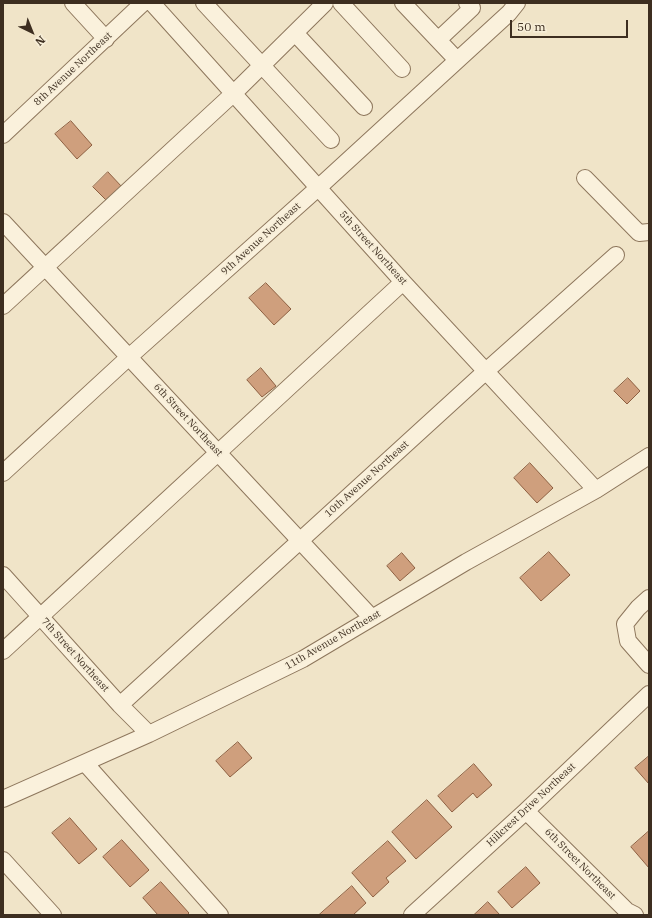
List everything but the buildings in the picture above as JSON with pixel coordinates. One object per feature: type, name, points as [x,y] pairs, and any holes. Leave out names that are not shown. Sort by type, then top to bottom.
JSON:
[{"type":"street","points":[[73,3],[106,39]]},
{"type":"street","name":"8th Avenue Northeast","points":[[6,127],[106,39],[143,3]]},
{"type":"street","name":"5th Street Northeast","points":[[152,3],[403,282],[596,490]]},
{"type":"street","points":[[204,3],[331,140]]},
{"type":"street","points":[[3,306],[234,93],[326,3]]},
{"type":"street","points":[[341,3],[402,69]]},
{"type":"street","points":[[403,3],[458,60]]},
{"type":"street","points":[[438,40],[472,8],[467,3]]},
{"type":"street","name":"9th Avenue Northeast","points":[[3,473],[128,357],[319,187],[458,60],[509,13],[517,3]]},
{"type":"street","points":[[295,32],[364,107]]},
{"type":"street","points":[[585,178],[638,233],[649,232]]},
{"type":"street","name":"6th Street Northeast","points":[[3,222],[372,618]]},
{"type":"street","name":"10th Avenue Northeast","points":[[120,705],[486,370],[616,255]]},
{"type":"street","points":[[3,651],[403,282]]},
{"type":"street","name":"11th Avenue Northeast","points":[[3,800],[149,734],[303,659],[466,562],[596,490],[649,456]]},
{"type":"street","name":"7th Street Northeast","points":[[3,575],[120,705],[149,734]]},
{"type":"street","points":[[649,598],[638,608],[625,624],[628,641],[649,665]]},
{"type":"street","name":"Hillcrest Drive Northeast","points":[[412,915],[526,811],[649,694]]},
{"type":"street","points":[[85,763],[220,915]]},
{"type":"street","name":"6th Street Northeast","points":[[526,811],[627,911],[635,915]]},
{"type":"street","points":[[3,860],[53,915]]}]
